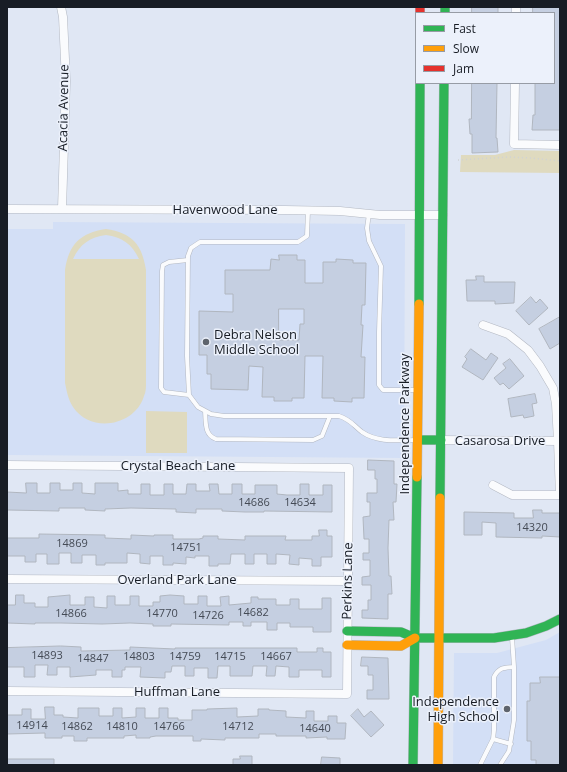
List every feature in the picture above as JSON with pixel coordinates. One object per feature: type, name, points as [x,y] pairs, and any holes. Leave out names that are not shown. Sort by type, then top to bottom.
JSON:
[{"type":"main road","name":"Independence Parkway","points":[[413,765],[418,440],[420,84]]},
{"type":"main road","points":[[438,765],[444,84]]},
{"type":"main road","points":[[418,440],[441,440]]},
{"type":"main road","points":[[347,631],[401,632],[415,638],[483,639],[512,636],[536,630],[560,619]]},
{"type":"main road","points":[[347,645],[401,646],[415,638]]},
{"type":"street","name":"Acacia Avenue","points":[[61,7],[63,17],[66,81],[62,209]]},
{"type":"street","points":[[515,84],[514,144],[560,145]]},
{"type":"street","name":"Havenwood Lane","points":[[7,209],[308,210],[369,214],[443,215]]},
{"type":"street","points":[[483,325],[508,334],[528,350],[557,388],[556,404],[560,495],[512,495],[493,485]]},
{"type":"street","name":"Casarosa Drive","points":[[441,440],[558,441]]},
{"type":"street","name":"Crystal Beach Lane","points":[[7,465],[349,468]]},
{"type":"street","name":"Perkins Lane","points":[[347,694],[349,468]]},
{"type":"street","name":"Overland Park Lane","points":[[7,579],[348,581]]},
{"type":"street","name":"Huffman Lane","points":[[7,691],[347,694]]},
{"type":"lane","points":[[308,210],[307,236],[298,242],[200,242],[191,248],[188,260],[187,356],[189,395],[198,407],[211,414],[224,416],[339,416],[352,422],[362,432],[373,438],[384,440],[418,440]]},
{"type":"lane","points":[[369,214],[367,228],[369,241],[381,266],[379,332],[380,385],[383,390],[418,390]]},
{"type":"lane","points":[[188,260],[169,262],[163,265],[161,388],[164,392],[189,395]]},
{"type":"lane","points":[[205,411],[207,431],[209,436],[216,439],[313,440],[322,436],[330,416]]},
{"type":"lane","points":[[500,765],[511,744],[514,720],[514,667],[512,636]]},
{"type":"lane","points":[[480,765],[493,739],[494,677],[497,671],[514,667]]},
{"type":"lane","points":[[493,739],[511,744]]},
{"type":"path","points":[[458,160],[531,158],[560,161]]},
{"type":"shaded area","points":[[514,150],[560,151],[560,173],[460,172],[461,155],[495,155]]},
{"type":"shaded area","name":"Debra Nelson Middle School","points":[[53,222],[405,224],[404,458],[7,455],[7,229],[53,229]]},
{"type":"shaded area","points":[[106,229],[123,233],[129,237],[134,241],[142,253],[146,270],[145,393],[139,406],[132,414],[122,420],[112,423],[90,421],[81,416],[71,404],[65,383],[65,270],[69,253],[77,241],[89,233]],"holes":[[[106,235],[117,237],[130,245],[139,259],[73,259],[82,245],[86,242],[95,237]]]},
{"type":"shaded area","points":[[146,411],[187,412],[187,453],[146,453]]},
{"type":"shaded area","name":"Independence High School","points":[[560,632],[560,765],[453,765],[454,653],[497,653],[546,640]]},
{"type":"building","points":[[472,7],[498,7],[498,12],[472,12]]},
{"type":"building","points":[[533,7],[560,7],[560,130],[532,130],[533,115],[535,115],[535,84],[555,84],[555,12],[533,12]]},
{"type":"building","points":[[472,84],[497,84],[496,138],[498,152],[472,153],[472,134],[470,134],[469,119],[471,119]]},
{"type":"building","points":[[279,255],[297,255],[297,260],[305,260],[305,283],[323,283],[323,262],[336,262],[336,259],[353,260],[353,263],[366,263],[365,305],[362,305],[361,325],[363,325],[361,357],[365,357],[364,398],[352,398],[352,402],[334,401],[334,398],[322,398],[323,356],[305,356],[304,398],[292,398],[292,401],[274,401],[274,397],[262,397],[263,367],[249,366],[248,390],[211,389],[211,374],[207,374],[207,355],[199,355],[199,311],[233,312],[233,294],[225,294],[225,270],[270,270],[271,259],[279,260]],"holes":[[[279,309],[304,309],[304,324],[300,324],[299,340],[279,340]]]},
{"type":"building","points":[[476,276],[484,276],[484,282],[515,282],[514,303],[495,304],[495,301],[467,301],[466,280],[476,280]]},
{"type":"building","points":[[531,297],[536,303],[540,299],[548,308],[529,325],[516,311]]},
{"type":"building","points":[[560,317],[560,343],[550,349],[539,329]]},
{"type":"building","points":[[471,349],[486,360],[491,353],[498,358],[483,380],[462,367],[467,359],[465,357]]},
{"type":"building","points":[[510,359],[524,376],[509,389],[503,383],[500,385],[494,378],[506,368],[503,364]]},
{"type":"building","points":[[535,394],[537,403],[532,404],[534,416],[524,418],[523,415],[511,417],[508,399]]},
{"type":"building","points":[[368,460],[394,461],[394,484],[397,484],[396,502],[393,502],[394,520],[389,520],[389,576],[391,576],[392,594],[388,594],[388,619],[362,618],[362,610],[368,610],[368,600],[371,600],[371,585],[362,585],[362,577],[370,576],[370,560],[363,560],[363,553],[369,553],[369,539],[364,539],[363,517],[370,516],[370,502],[367,502],[367,493],[377,493],[377,479],[375,479],[375,470],[368,470]]},
{"type":"building","points":[[26,483],[37,483],[37,493],[50,493],[50,483],[60,483],[60,490],[73,490],[73,483],[82,483],[82,493],[95,494],[95,483],[118,483],[118,491],[128,490],[128,494],[141,494],[141,484],[150,484],[150,495],[164,495],[164,484],[173,484],[173,494],[186,494],[187,484],[196,484],[196,491],[210,491],[209,484],[218,484],[219,494],[232,494],[232,484],[242,484],[242,494],[255,494],[255,485],[277,485],[277,494],[287,495],[300,495],[300,484],[309,484],[309,495],[323,495],[323,485],[332,485],[332,512],[245,512],[222,511],[222,509],[196,509],[196,513],[176,512],[176,509],[131,508],[105,509],[105,511],[85,510],[85,508],[59,508],[59,511],[7,510],[7,492],[26,493]]},
{"type":"building","points":[[533,510],[542,510],[542,513],[560,513],[560,537],[496,537],[496,523],[482,522],[482,535],[464,535],[464,512],[514,513],[514,518],[533,518]]},
{"type":"building","points":[[319,530],[327,530],[327,536],[332,536],[332,557],[321,557],[321,566],[312,566],[312,559],[299,558],[299,565],[289,564],[290,555],[276,554],[276,564],[267,564],[267,554],[254,554],[254,564],[245,564],[245,554],[231,554],[230,564],[218,564],[218,566],[209,566],[209,556],[195,556],[195,558],[186,557],[186,564],[173,563],[173,565],[163,565],[163,556],[150,556],[150,564],[140,563],[140,554],[127,553],[127,563],[105,563],[105,565],[96,565],[96,555],[82,555],[82,563],[71,563],[71,553],[59,553],[59,564],[47,564],[47,554],[36,554],[36,562],[25,562],[25,556],[7,556],[7,538],[39,538],[39,534],[105,535],[105,538],[131,539],[131,535],[173,535],[173,539],[199,539],[203,538],[203,536],[218,536],[218,539],[245,540],[245,536],[286,536],[285,540],[312,540],[312,536],[319,536]]},
{"type":"building","points":[[16,595],[24,595],[24,603],[35,603],[35,607],[48,607],[48,597],[70,595],[70,605],[85,605],[85,597],[94,597],[94,607],[107,608],[107,596],[115,596],[115,605],[130,605],[130,596],[139,596],[139,606],[153,606],[153,602],[160,602],[160,596],[170,595],[184,596],[184,604],[198,604],[198,596],[207,596],[207,606],[221,606],[220,597],[229,596],[229,605],[251,603],[251,597],[258,597],[258,599],[276,599],[276,605],[290,605],[290,599],[299,599],[299,609],[322,609],[322,598],[331,598],[331,632],[313,632],[313,627],[290,627],[290,623],[277,623],[277,630],[267,630],[267,622],[251,622],[251,626],[243,626],[243,622],[229,622],[229,625],[171,624],[171,626],[153,626],[153,624],[130,623],[7,623],[7,605],[15,605]]},
{"type":"building","points":[[61,646],[81,647],[81,651],[130,650],[130,647],[175,649],[297,648],[297,652],[317,652],[317,648],[323,648],[323,652],[331,652],[331,677],[322,677],[322,670],[299,670],[299,677],[289,677],[289,667],[276,666],[275,676],[266,676],[267,666],[253,666],[252,676],[230,676],[230,666],[218,666],[217,678],[208,678],[208,668],[194,668],[194,676],[185,676],[185,666],[172,666],[171,672],[165,672],[165,678],[140,677],[141,667],[125,667],[125,670],[122,670],[122,677],[112,677],[112,670],[96,670],[96,675],[70,677],[70,667],[57,667],[57,675],[47,675],[48,665],[35,665],[35,677],[24,677],[24,667],[7,667],[7,648]]},
{"type":"building","points":[[362,657],[388,658],[389,699],[367,699],[367,690],[373,690],[373,675],[368,675],[368,666],[361,666]]},
{"type":"building","points":[[540,677],[560,677],[560,765],[536,765],[536,760],[531,760],[531,741],[527,741],[527,701],[530,701],[530,683],[540,683]]},
{"type":"building","points":[[45,707],[54,707],[54,715],[78,718],[78,708],[99,708],[99,716],[113,716],[113,708],[122,708],[122,718],[136,717],[136,708],[145,708],[145,718],[159,718],[159,708],[168,708],[168,718],[178,718],[178,720],[192,720],[192,710],[207,709],[237,708],[237,717],[258,716],[258,709],[269,709],[286,711],[286,717],[306,718],[306,711],[314,711],[314,721],[328,721],[328,716],[337,716],[337,723],[346,723],[345,739],[327,739],[327,737],[306,738],[306,736],[276,736],[276,734],[259,734],[259,738],[225,738],[225,740],[201,739],[201,741],[193,741],[193,736],[156,736],[150,738],[136,738],[136,735],[124,736],[124,738],[87,738],[87,741],[74,741],[74,736],[45,738],[45,733],[7,734],[7,715],[22,715],[22,709],[31,709],[31,719],[45,719]]},
{"type":"building","points":[[358,709],[364,717],[371,711],[384,725],[371,737],[351,716]]},
{"type":"building","points":[[240,756],[252,756],[252,765],[233,765],[233,759],[240,759]]},
{"type":"building","points":[[322,757],[340,758],[340,765],[321,765]]},
{"type":"building","points":[[7,759],[54,759],[54,765],[7,765]]},
{"type":"traffic: fast","points":[[445,7],[445,12]]},
{"type":"traffic: fast","points":[[419,304],[420,84]]},
{"type":"traffic: fast","points":[[440,498],[444,84]]},
{"type":"traffic: fast","points":[[418,440],[441,440]]},
{"type":"traffic: fast","points":[[413,765],[417,477]]},
{"type":"traffic: fast","points":[[347,631],[401,632],[415,638],[494,638],[526,633],[560,619]]},
{"type":"traffic: slow","points":[[417,477],[419,304]]},
{"type":"traffic: slow","points":[[438,765],[440,498]]},
{"type":"traffic: slow","points":[[347,645],[401,646],[415,638]]},
{"type":"traffic: jam","points":[[420,7],[420,12]]},
{"type":"place","name":"Debra Nelson Middle School","points":[[206,342]]},
{"type":"place","name":"Independence High School","points":[[507,709]]}]
